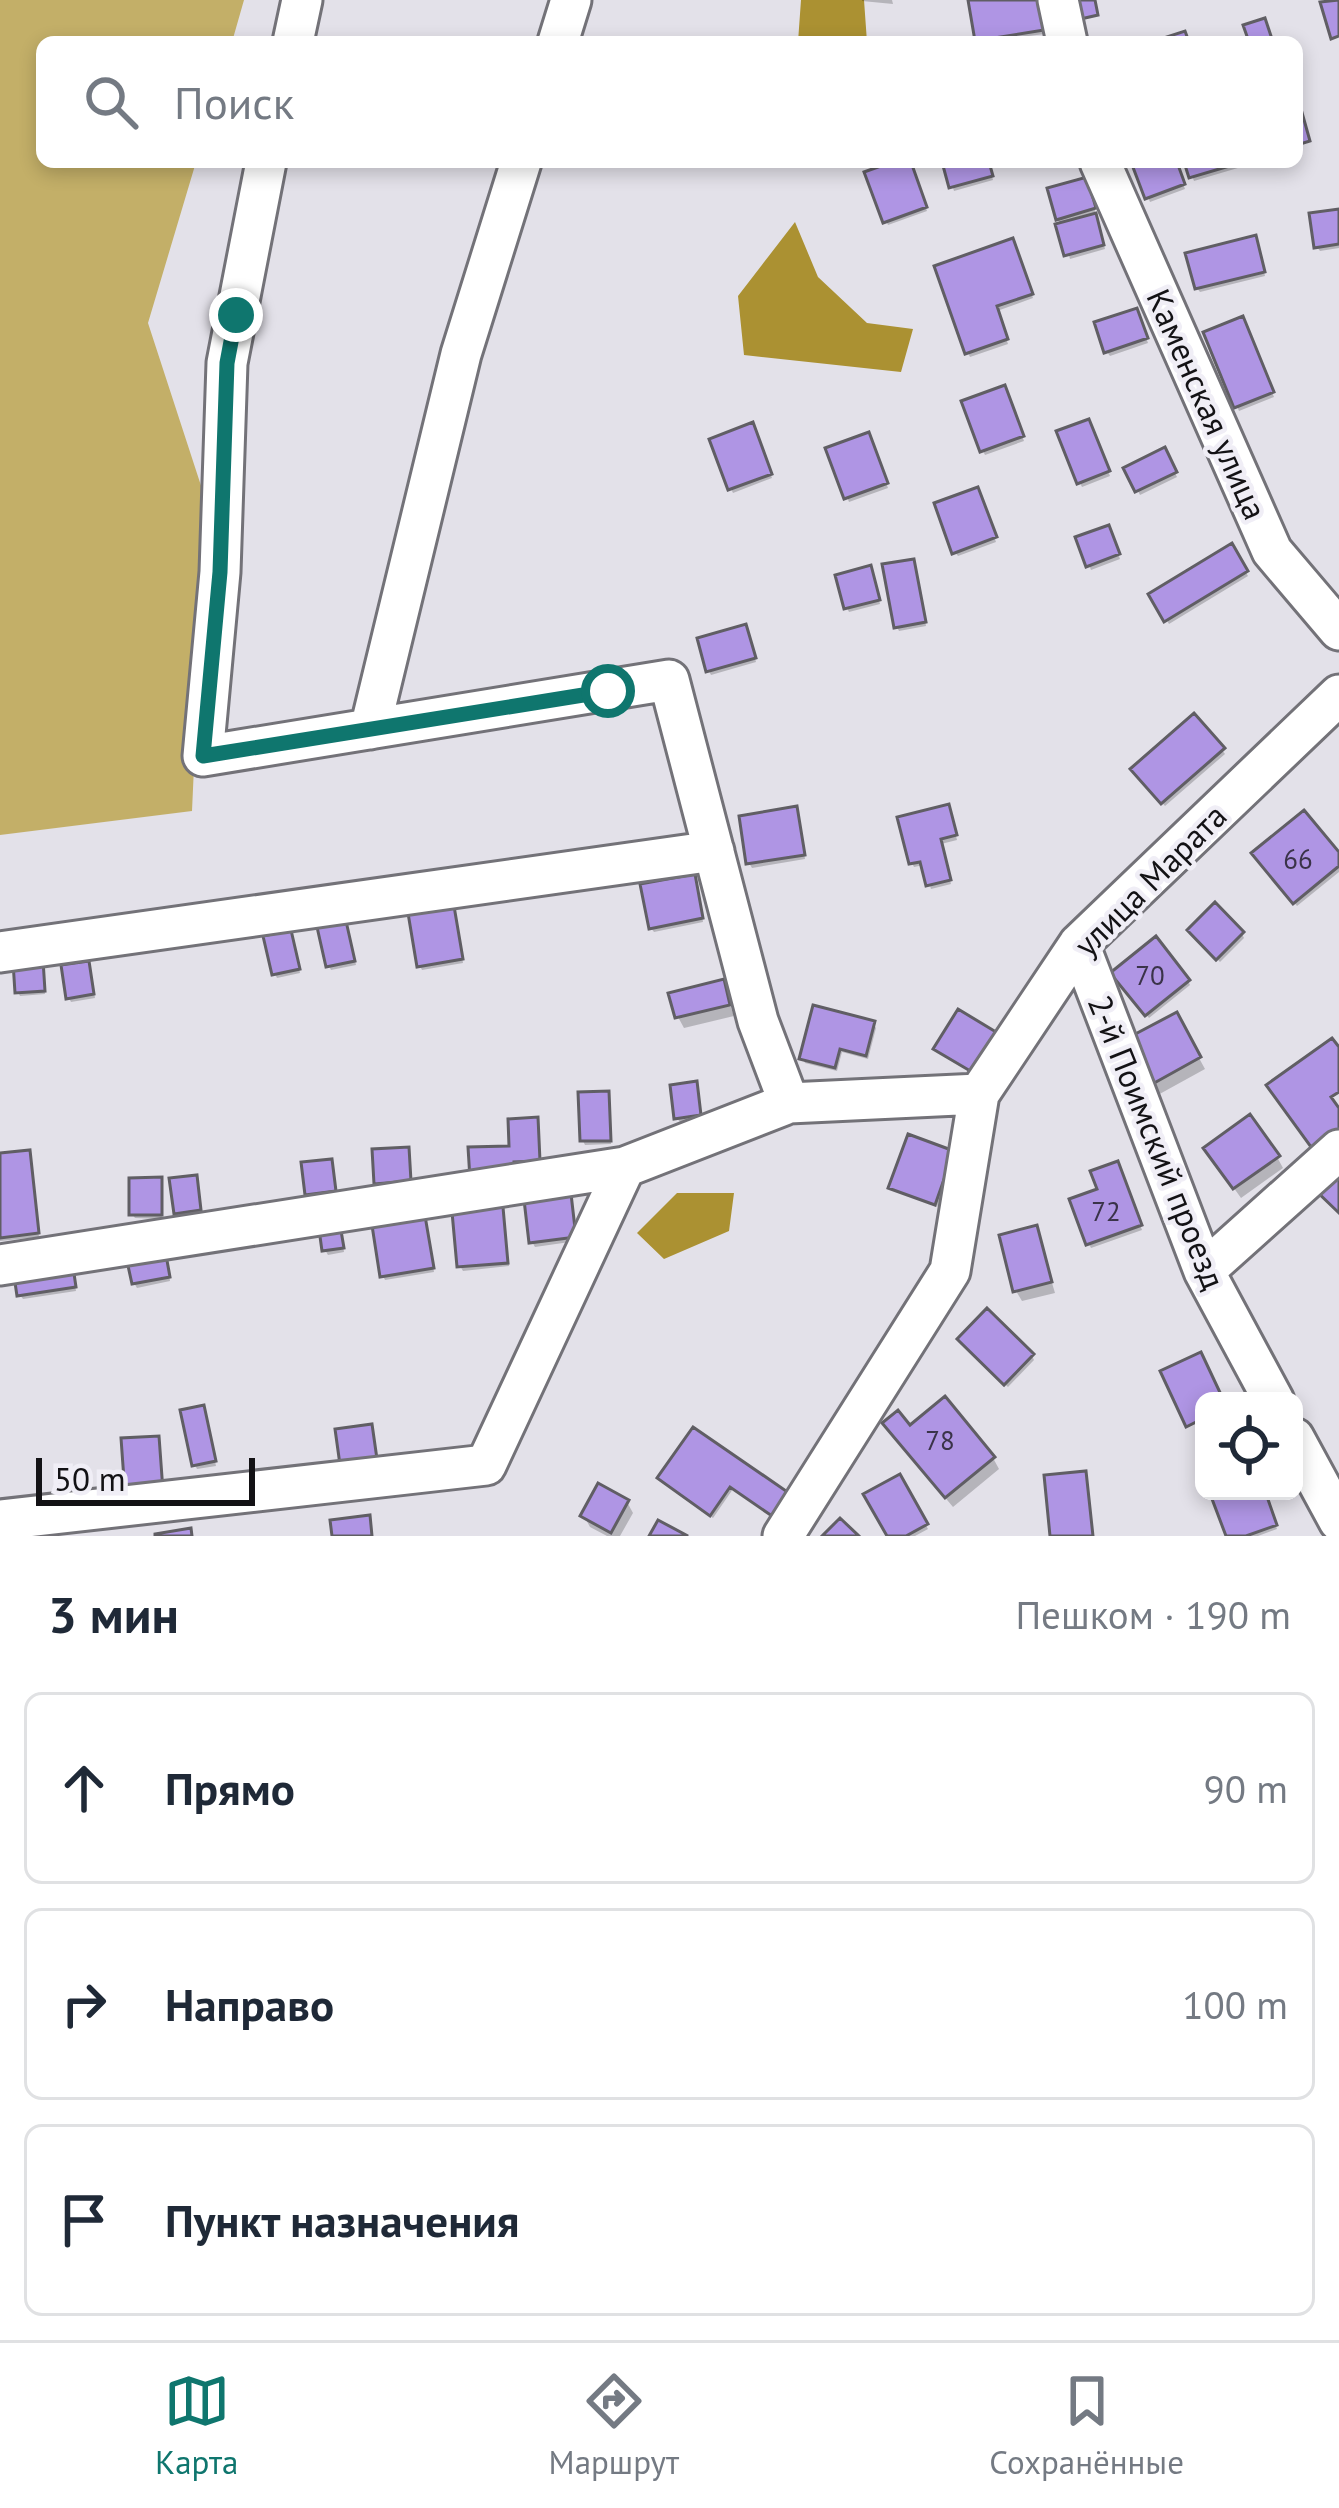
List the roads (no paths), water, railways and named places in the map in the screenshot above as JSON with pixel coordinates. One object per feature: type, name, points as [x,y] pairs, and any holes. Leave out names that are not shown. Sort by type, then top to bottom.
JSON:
[{"type":"street","points":[[294,36],[302,0]]},
{"type":"street","points":[[560,36],[571,0]]},
{"type":"street","points":[[1058,0],[1066,36]]},
{"type":"street","points":[[265,168],[227,363],[220,572],[203,756],[669,680],[758,1021],[790,1103]]},
{"type":"street","points":[[370,729],[461,353],[519,168]]},
{"type":"street","name":"Каменская улица","points":[[1103,168],[1273,551],[1339,630]]},
{"type":"street","name":"улица Марата","points":[[783,1536],[950,1271],[979,1094],[1079,944],[1339,695]]},
{"type":"street","points":[[0,952],[714,851]]},
{"type":"street","name":"2-й Поимский проезд","points":[[1079,944],[1204,1271],[1269,1392]]},
{"type":"street","points":[[0,1265],[625,1167],[790,1103],[979,1094]]},
{"type":"street","points":[[1204,1271],[1339,1150]]},
{"type":"street","points":[[0,1520],[486,1465],[625,1167]]},
{"type":"street","points":[[1303,1455],[1339,1521]]}]
